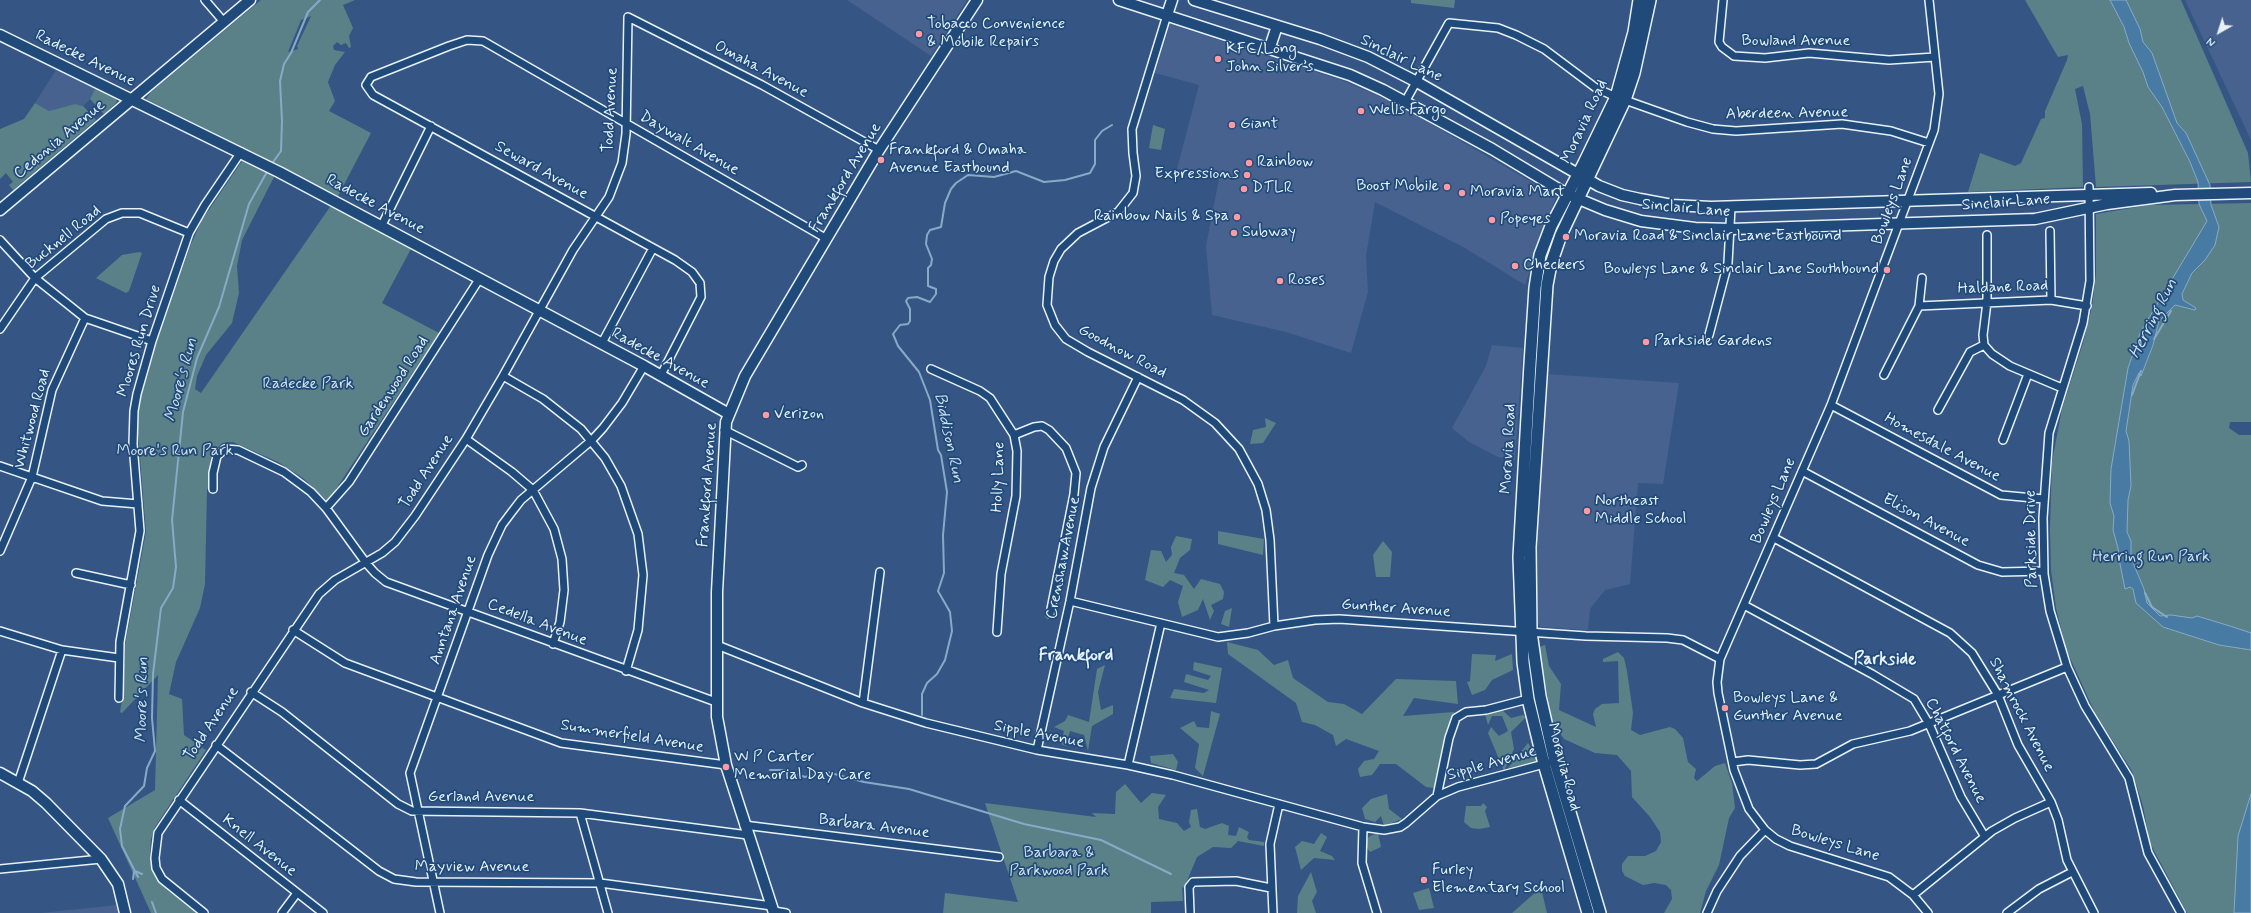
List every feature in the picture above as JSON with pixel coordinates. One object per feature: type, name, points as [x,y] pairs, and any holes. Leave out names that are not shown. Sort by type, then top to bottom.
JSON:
[{"type":"main road","name":"Moravia Road","points":[[1600,913],[1528,699],[1526,632],[1519,557],[1535,288],[1540,255],[1545,238],[1567,194],[1583,176],[1606,141],[1620,99],[1639,0]]},
{"type":"main road","name":"Moravia Road","points":[[1620,99],[1634,73],[1650,0]]},
{"type":"main road","name":"Moravia Road","points":[[1583,176],[1578,199],[1555,251],[1547,285],[1526,632],[1540,696],[1549,763],[1588,913]]},
{"type":"street","points":[[206,0],[224,22]]},
{"type":"street","name":"Cedonia Avenue","points":[[0,210],[250,0]]},
{"type":"street","name":"Frankford Avenue","points":[[773,910],[744,825],[726,765],[718,730],[716,702],[717,645],[724,430],[740,385],[879,150],[977,0]]},
{"type":"street","name":"Sinclair Lane","points":[[1119,0],[1270,47],[1350,74],[1492,149],[1567,194],[1641,221],[1695,228],[1732,229],[2035,219],[2089,208],[2175,195]]},
{"type":"street","points":[[1167,15],[1172,0]]},
{"type":"street","name":"Sinclair Lane","points":[[1194,0],[1350,50],[1417,82],[1612,192],[1640,199],[1676,205],[1731,207],[1907,202],[2089,190],[2175,195],[2251,193]]},
{"type":"street","name":"Bowland Avenue","points":[[1723,0],[1719,42],[1728,53],[1740,57],[1765,58],[1809,53],[1888,60],[1935,57]]},
{"type":"street","name":"Bowleys Lane","points":[[1928,913],[1913,895],[1899,882],[1884,874],[1790,846],[1776,839],[1765,830],[1749,809],[1733,762],[1718,693],[1720,659],[1831,405],[1929,143],[1939,105],[1938,76],[1929,0]]},
{"type":"street","name":"Goodnow Road","points":[[1167,15],[1132,129],[1132,153],[1136,176],[1133,193],[1118,212],[1078,233],[1061,249],[1054,261],[1047,292],[1050,315],[1059,332],[1075,345],[1184,400],[1205,415],[1227,435],[1248,464],[1262,496],[1269,526],[1274,626]]},
{"type":"street","name":"Omaha Avenue","points":[[628,17],[762,85],[879,150]]},
{"type":"street","name":"Todd Avenue","points":[[204,913],[168,885],[156,868],[155,844],[158,833],[293,630],[326,586],[349,571],[382,553],[404,531],[466,439],[573,250],[609,197],[619,174],[625,148],[628,17]]},
{"type":"street","name":"Aberdeen Avenue","points":[[1405,102],[1449,24],[1464,24],[1498,28],[1544,49],[1596,88],[1620,99],[1687,122],[1713,129],[1750,130],[1842,124],[1891,131],[1929,143]]},
{"type":"street","points":[[1270,47],[1277,26]]},
{"type":"street","name":"Radecke Avenue","points":[[0,35],[258,160],[602,343],[729,414]]},
{"type":"street","name":"Daywalt Avenue","points":[[366,86],[371,77],[385,70],[449,46],[475,39],[492,44],[626,124],[827,239]]},
{"type":"street","name":"Seward Avenue","points":[[366,86],[374,95],[686,267],[700,283],[701,290],[698,304],[661,375]]},
{"type":"street","points":[[382,225],[431,126]]},
{"type":"street","name":"Moores Run Drive","points":[[120,698],[119,658],[140,531],[133,444],[134,411],[152,341],[189,233],[205,205],[241,152]]},
{"type":"street","name":"Parkside Drive","points":[[2089,190],[2091,273],[2087,306],[2048,439],[2044,499],[2044,571],[2050,612],[2067,667],[2085,706],[2129,778],[2148,853],[2181,913]]},
{"type":"street","points":[[1709,335],[1726,279],[1732,229],[1731,207]]},
{"type":"street","name":"Bucknell Road","points":[[0,329],[35,278],[101,222],[122,213],[140,212],[189,233]]},
{"type":"street","points":[[2050,231],[2051,300]]},
{"type":"street","points":[[1987,235],[1987,302],[1983,335],[1984,345],[2003,362],[2062,388]]},
{"type":"street","points":[[0,240],[35,278],[85,318],[152,341]]},
{"type":"street","points":[[602,343],[653,248]]},
{"type":"street","name":"Gardenwood Road","points":[[326,508],[349,482],[480,278]]},
{"type":"street","points":[[1884,376],[1919,306],[1922,278]]},
{"type":"street","name":"Haldane Road","points":[[1919,306],[2051,300],[2087,306]]},
{"type":"street","name":"Whitwood Road","points":[[0,551],[32,478],[52,390],[85,318]]},
{"type":"street","points":[[1938,410],[1970,352],[1984,345]]},
{"type":"street","name":"Anntana Avenue","points":[[440,913],[434,881],[417,812],[410,773],[425,726],[438,697],[494,541],[511,513],[533,490],[592,440],[612,417],[644,366]]},
{"type":"street","points":[[931,369],[980,390],[990,398],[1014,435]]},
{"type":"street","points":[[2003,440],[2028,374]]},
{"type":"street","points":[[503,376],[557,408],[592,440],[611,467],[621,486],[638,534],[641,556],[642,610],[638,630],[626,671]]},
{"type":"street","name":"Crenshaw Avenue","points":[[1038,750],[1070,601],[1092,488],[1100,458],[1138,377]]},
{"type":"street","name":"Homesdale Avenue","points":[[1831,405],[1997,494],[2005,497],[2044,499]]},
{"type":"street","name":"Holly Lane","points":[[998,632],[1001,574],[1016,496],[1017,451],[1014,435],[1034,427],[1042,426],[1049,430],[1066,448],[1076,473],[1074,494],[1050,614]]},
{"type":"street","points":[[724,430],[798,467],[802,465]]},
{"type":"street","points":[[466,439],[512,472],[533,490],[554,529],[562,559],[564,605],[553,644]]},
{"type":"street","name":"Cedella Avenue","points":[[213,489],[213,473],[217,456],[225,449],[230,448],[267,463],[296,480],[326,508],[366,563],[380,578],[393,585],[626,671],[716,702]]},
{"type":"street","points":[[0,466],[103,502],[138,504]]},
{"type":"street","name":"Elison Avenue","points":[[1802,471],[1978,565],[2002,572],[2044,571]]},
{"type":"street","name":"Shamrock Avenue","points":[[1774,538],[1950,634],[1972,653],[1998,695],[2018,745],[2051,802],[2058,820],[2066,860],[2094,913]]},
{"type":"street","points":[[863,703],[880,572]]},
{"type":"street","points":[[76,573],[131,585]]},
{"type":"street","name":"Gunther Avenue","points":[[1070,601],[1218,636],[1248,633],[1274,626],[1315,620],[1339,619],[1526,632],[1683,640],[1720,659]]},
{"type":"street","name":"Chatford Avenue","points":[[1744,605],[1906,693],[1917,703],[1961,797],[1985,837]]},
{"type":"street","points":[[1128,765],[1161,623]]},
{"type":"street","name":"Summerfield Avenue","points":[[293,630],[345,663],[572,746],[726,765]]},
{"type":"street","points":[[0,632],[62,650],[119,658]]},
{"type":"street","name":"Sipple Avenue","points":[[717,645],[863,703],[962,733],[1038,750],[1128,765],[1219,787],[1363,827],[1384,830],[1400,827],[1438,796],[1458,787],[1549,763]]},
{"type":"street","points":[[18,783],[62,650]]},
{"type":"street","points":[[1733,762],[1748,760],[1810,765],[1826,760],[1853,744],[1910,731],[2067,667]]},
{"type":"street","name":"Gerland Avenue","points":[[251,692],[282,712],[398,804],[417,812],[580,813],[748,835]]},
{"type":"street","points":[[1438,796],[1449,738],[1456,718],[1466,712],[1486,710],[1528,699]]},
{"type":"street","name":"Mayview Avenue","points":[[216,745],[379,871],[402,881],[600,882],[786,913]]},
{"type":"street","points":[[0,773],[18,783],[46,803],[101,859],[118,884],[125,913]]},
{"type":"street","name":"Knell Avenue","points":[[179,800],[323,913]]},
{"type":"street","points":[[1913,895],[1985,837],[2015,818],[2051,802]]},
{"type":"street","points":[[1273,913],[1270,844],[1279,804]]},
{"type":"street","points":[[580,813],[608,913]]},
{"type":"street","name":"Barbara Avenue","points":[[744,825],[999,857]]},
{"type":"street","points":[[1363,827],[1362,863],[1376,913]]},
{"type":"street","points":[[1707,913],[1717,891],[1740,856],[1765,830]]},
{"type":"street","points":[[0,869],[101,859]]},
{"type":"street","points":[[2007,913],[2039,889],[2072,872]]},
{"type":"street","points":[[1190,913],[1190,884],[1197,881],[1236,882],[1271,888]]},
{"type":"street","points":[[282,913],[297,893]]},
{"type":"shaded area","points":[[847,0],[967,0],[931,56]]},
{"type":"shaded area","points":[[2185,0],[2251,0],[2251,140]]},
{"type":"shaded area","points":[[1170,24],[1341,80],[1393,102],[1556,196],[1525,285],[1465,248],[1375,202],[1366,256],[1368,292],[1351,353],[1286,332],[1212,315],[1206,246],[1219,179],[1177,169],[1199,85],[1155,73]]},
{"type":"shaded area","points":[[56,70],[95,89],[90,99],[83,106],[75,104],[49,111],[35,103]]},
{"type":"shaded area","points":[[1492,345],[1523,348],[1515,460],[1498,457],[1469,442],[1452,428],[1486,366]]},
{"type":"shaded area","name":"Northeast Middle School","points":[[1547,374],[1679,383],[1663,484],[1638,483],[1630,584],[1605,590],[1590,609],[1588,630],[1541,627],[1537,623],[1535,582]]},
{"type":"shaded area","points":[[117,905],[118,913],[41,913]]},
{"type":"green space","points":[[261,0],[355,0],[343,5],[353,28],[349,36],[351,47],[349,48],[346,43],[341,45],[337,42],[333,46],[334,50],[345,52],[335,65],[328,82],[335,101],[329,111],[371,133],[338,196],[146,99],[151,92]],"holes":[[[311,16],[297,46],[298,49],[288,52],[301,20]]]},
{"type":"green space","points":[[1411,0],[1455,0],[1454,8],[1411,3]]},
{"type":"green space","points":[[2025,0],[2181,0],[2248,153],[2251,182],[2096,187],[2090,114],[2083,86],[2075,89],[2082,124],[2083,187],[1968,192],[1980,153],[2015,166],[2021,163],[2041,119],[2045,118],[2045,111],[2067,60],[2068,55],[2058,57]]},
{"type":"green space","points":[[95,89],[116,99],[117,102],[104,114],[90,99]]},
{"type":"green space","points":[[35,103],[49,111],[75,104],[83,106],[96,120],[13,190],[9,185],[13,182],[6,173],[0,179],[0,129],[24,119]]},
{"type":"green space","points":[[1153,125],[1165,129],[1161,150],[1149,148]]},
{"type":"green space","points":[[245,160],[275,175],[242,240],[237,266],[239,293],[232,323],[206,355],[197,376],[195,389],[201,393],[332,204],[412,247],[382,303],[439,333],[330,498],[326,500],[303,478],[278,462],[233,442],[222,443],[211,455],[209,488],[207,489],[205,584],[200,608],[176,662],[169,694],[182,699],[184,735],[206,750],[155,827],[151,839],[150,856],[156,877],[166,889],[196,913],[151,913],[108,818],[155,790],[158,675],[122,713],[120,712],[124,688],[125,645],[146,532],[137,421],[140,397],[151,356],[191,244],[202,220],[242,161]]},
{"type":"green space","name":"Herring Run Park","points":[[2251,203],[2251,422],[2230,422],[2229,428],[2239,435],[2251,435],[2251,911],[2238,913],[2187,913],[2150,843],[2143,806],[2132,771],[2095,713],[2066,649],[2056,608],[2051,570],[2050,529],[2052,462],[2062,409],[2083,343],[2092,307],[2096,274],[2096,214],[2149,205]]},
{"type":"green space","points":[[139,252],[142,253],[129,291],[126,293],[96,278],[122,255]]},
{"type":"green space","points":[[1265,418],[1276,423],[1263,443],[1250,444],[1253,430],[1266,427]]},
{"type":"green space","points":[[1218,531],[1264,539],[1263,555],[1218,544]]},
{"type":"green space","points":[[1176,536],[1192,539],[1190,550],[1180,558],[1174,573],[1184,575],[1194,589],[1201,579],[1220,584],[1224,592],[1223,599],[1211,605],[1214,611],[1210,620],[1203,599],[1198,610],[1182,617],[1178,602],[1183,586],[1170,580],[1163,587],[1145,580],[1151,550],[1161,551],[1166,562],[1172,555],[1171,547]]},
{"type":"green space","points":[[1383,541],[1392,552],[1390,577],[1376,577],[1373,555]]},
{"type":"green space","points":[[1232,608],[1229,627],[1221,624],[1225,611]]},
{"type":"green space","points":[[1227,642],[1258,650],[1274,665],[1288,660],[1293,678],[1328,702],[1344,704],[1362,714],[1396,679],[1456,681],[1458,704],[1414,698],[1403,716],[1454,712],[1434,788],[1426,787],[1396,764],[1380,764],[1372,775],[1360,777],[1358,769],[1364,761],[1374,759],[1379,751],[1346,739],[1336,746],[1333,735],[1315,725],[1302,722],[1296,703],[1228,654]]},
{"type":"green space","points":[[1545,645],[1549,666],[1561,684],[1559,710],[1596,727],[1593,714],[1595,709],[1602,704],[1619,703],[1618,661],[1603,662],[1603,659],[1618,652],[1624,658],[1627,671],[1633,713],[1631,730],[1640,735],[1670,727],[1675,729],[1683,738],[1688,762],[1696,769],[1694,778],[1697,781],[1715,766],[1725,763],[1732,783],[1735,808],[1729,818],[1719,865],[1706,891],[1700,913],[1664,913],[1672,899],[1671,890],[1666,885],[1654,883],[1643,885],[1625,876],[1622,871],[1622,864],[1628,856],[1645,856],[1656,851],[1661,842],[1660,832],[1650,817],[1632,797],[1631,771],[1617,755],[1595,753],[1564,739],[1552,722],[1539,647]]},
{"type":"green space","points":[[1472,654],[1496,655],[1495,661],[1512,654],[1513,670],[1492,680],[1485,690],[1472,695],[1467,682],[1470,681]]},
{"type":"green space","points":[[1194,662],[1222,668],[1216,703],[1170,698],[1174,689],[1204,693],[1209,690],[1184,682],[1186,674],[1208,680],[1211,676],[1193,670]]},
{"type":"green space","points":[[1105,665],[1098,692],[1101,710],[1113,705],[1113,714],[1092,726],[1088,751],[1084,735],[1070,731],[1066,746],[1061,744],[1064,731],[1054,727],[1065,721],[1068,715],[1089,722],[1097,669]]},
{"type":"green space","points":[[1502,710],[1511,718],[1523,715],[1526,717],[1511,732],[1514,749],[1504,771],[1488,733],[1491,727],[1499,736],[1508,731],[1502,716],[1492,716],[1488,725],[1485,714]]},
{"type":"green space","points":[[1211,711],[1220,714],[1203,776],[1195,768],[1199,744],[1180,728],[1194,721],[1197,727],[1209,728]]},
{"type":"green space","points":[[1528,743],[1539,761],[1508,768]]},
{"type":"green space","points":[[1173,754],[1178,762],[1176,770],[1151,763],[1150,756]]},
{"type":"green space","name":"Barbara & Parkwood Park","points":[[1125,784],[1141,803],[1152,793],[1166,795],[1158,807],[1159,819],[1177,823],[1184,831],[1191,827],[1189,822],[1191,810],[1197,809],[1200,827],[1205,829],[1222,823],[1229,826],[1228,835],[1236,836],[1239,827],[1249,832],[1247,837],[1249,840],[1264,842],[1264,846],[1238,841],[1231,848],[1213,847],[1197,857],[1184,888],[1182,887],[1183,901],[1151,902],[1151,913],[943,913],[945,893],[1018,902],[985,803],[1096,817],[1092,813],[1115,814],[1116,792]]},
{"type":"green space","points":[[1387,794],[1389,809],[1402,819],[1384,826],[1381,816],[1375,822],[1365,819],[1362,808],[1371,799]]},
{"type":"green space","points":[[1483,803],[1487,807],[1485,811],[1490,827],[1479,829],[1471,828],[1464,822],[1466,806],[1481,806]]},
{"type":"green space","points":[[1321,833],[1327,837],[1320,851],[1332,856],[1335,860],[1314,858],[1301,870],[1295,847],[1302,841],[1314,844]]},
{"type":"green space","points":[[1378,833],[1381,847],[1370,852],[1363,842],[1370,836]]},
{"type":"green space","points":[[1311,872],[1317,892],[1312,901],[1316,913],[1297,913],[1298,896]]},
{"type":"green space","points":[[1429,888],[1434,908],[1419,910],[1413,893]]},
{"type":"green space","points":[[1537,891],[1542,892],[1547,913],[1512,913]]},
{"type":"water","name":"Herring Run","points":[[2110,0],[2126,0],[2140,29],[2143,42],[2152,53],[2177,123],[2186,133],[2210,185],[2211,205],[2219,227],[2215,245],[2205,260],[2192,273],[2182,294],[2183,300],[2196,308],[2195,310],[2175,305],[2159,321],[2153,345],[2141,376],[2139,373],[2133,385],[2126,431],[2129,441],[2131,486],[2128,500],[2127,532],[2131,541],[2131,558],[2144,589],[2147,603],[2160,616],[2171,615],[2192,618],[2197,616],[2251,633],[2251,650],[2219,645],[2163,627],[2136,603],[2133,589],[2130,587],[2125,589],[2118,548],[2113,530],[2114,516],[2110,503],[2111,469],[2128,368],[2141,331],[2207,221],[2199,204],[2198,182],[2190,162],[2162,107],[2148,87],[2143,72],[2129,43],[2124,27]]},
{"type":"water","points":[[2251,794],[2251,913],[2234,913],[2238,836]]},
{"type":"waterway","name":"Moore's Run","points":[[271,165],[281,151],[282,121],[280,81],[284,64],[291,53],[308,12],[320,0]]},
{"type":"waterway","name":"Biddison Run","points":[[922,715],[922,694],[927,683],[937,674],[945,660],[952,631],[950,612],[938,591],[944,573],[943,535],[947,492],[941,455],[938,450],[930,400],[919,372],[898,346],[893,334],[900,325],[908,324],[910,321],[910,309],[906,301],[908,298],[917,297],[930,302],[936,294],[936,289],[928,286],[928,268],[931,265],[932,259],[926,244],[927,235],[930,230],[941,227],[945,203],[951,189],[956,183],[968,175],[994,177],[1016,171],[1044,182],[1065,180],[1090,173],[1095,164],[1095,140],[1102,131],[1112,125]]},
{"type":"waterway","name":"Moore's Run","points":[[138,877],[122,846],[120,829],[125,806],[144,786],[147,768],[155,751],[152,718],[153,674],[161,608],[173,588],[176,567],[172,520],[183,412],[197,358],[219,307],[249,204],[268,170]]},
{"type":"waterway","name":"Herring Run","points":[[2154,339],[2171,311]]},
{"type":"waterway","name":"Herring Run","points":[[2132,395],[2141,371]]},
{"type":"waterway","name":"Herring Run","points":[[2145,593],[2152,607],[2167,617]]},
{"type":"waterway","points":[[770,770],[785,770],[805,777],[827,772],[864,782],[909,789],[1024,824],[1101,840],[1171,874]]},
{"type":"waterway","name":"Moore's Run","points":[[135,871],[142,874]]},
{"type":"waterway","name":"Moore's Run","points":[[133,879],[134,872]]},
{"type":"waterway","points":[[152,902],[156,913]]},
{"type":"place","name":"Tobacco Convenience & Mobile Repairs","points":[[919,34]]},
{"type":"place","name":"KFC/Long John Silver’s","points":[[1218,59]]},
{"type":"place","name":"Wells Fargo","points":[[1361,111]]},
{"type":"place","name":"Giant","points":[[1232,125]]},
{"type":"place","name":"Frankford & Omaha Avenue Eastbound","points":[[881,160]]},
{"type":"place","name":"Rainbow","points":[[1249,163]]},
{"type":"place","name":"Expressions","points":[[1247,175]]},
{"type":"place","name":"Boost Mobile","points":[[1447,187]]},
{"type":"place","name":"DTLR","points":[[1244,189]]},
{"type":"place","name":"Moravia Mart","points":[[1462,193]]},
{"type":"place","name":"Rainbow Nails & Spa","points":[[1237,217]]},
{"type":"place","name":"Popeyes","points":[[1492,220]]},
{"type":"place","name":"Subway","points":[[1234,233]]},
{"type":"place","name":"Moravia Road & Sinclair Lane Eastbound","points":[[1566,237]]},
{"type":"place","name":"Checkers","points":[[1515,266]]},
{"type":"place","name":"Bowleys Lane & Sinclair Lane Southbound","points":[[1887,270]]},
{"type":"place","name":"Roses","points":[[1280,281]]},
{"type":"place","name":"Parkside Gardens","points":[[1646,342]]},
{"type":"place","name":"Verizon","points":[[766,415]]},
{"type":"place","name":"Northeast Middle School","points":[[1587,511]]},
{"type":"place","name":"Bowleys Lane & Gunther Avenue","points":[[1725,708]]},
{"type":"place","name":"W P Carter Memorial Day Care","points":[[726,767]]},
{"type":"place","name":"Furley Elementary School","points":[[1424,880]]},
{"type":"district","name":"Frankford","points":[[1076,656]]},
{"type":"district","name":"Parkside","points":[[1885,660]]},
{"type":"park label","name":"Radecke Park","points":[[308,385]]},
{"type":"park label","name":"Moore's Run Park","points":[[175,452]]}]
